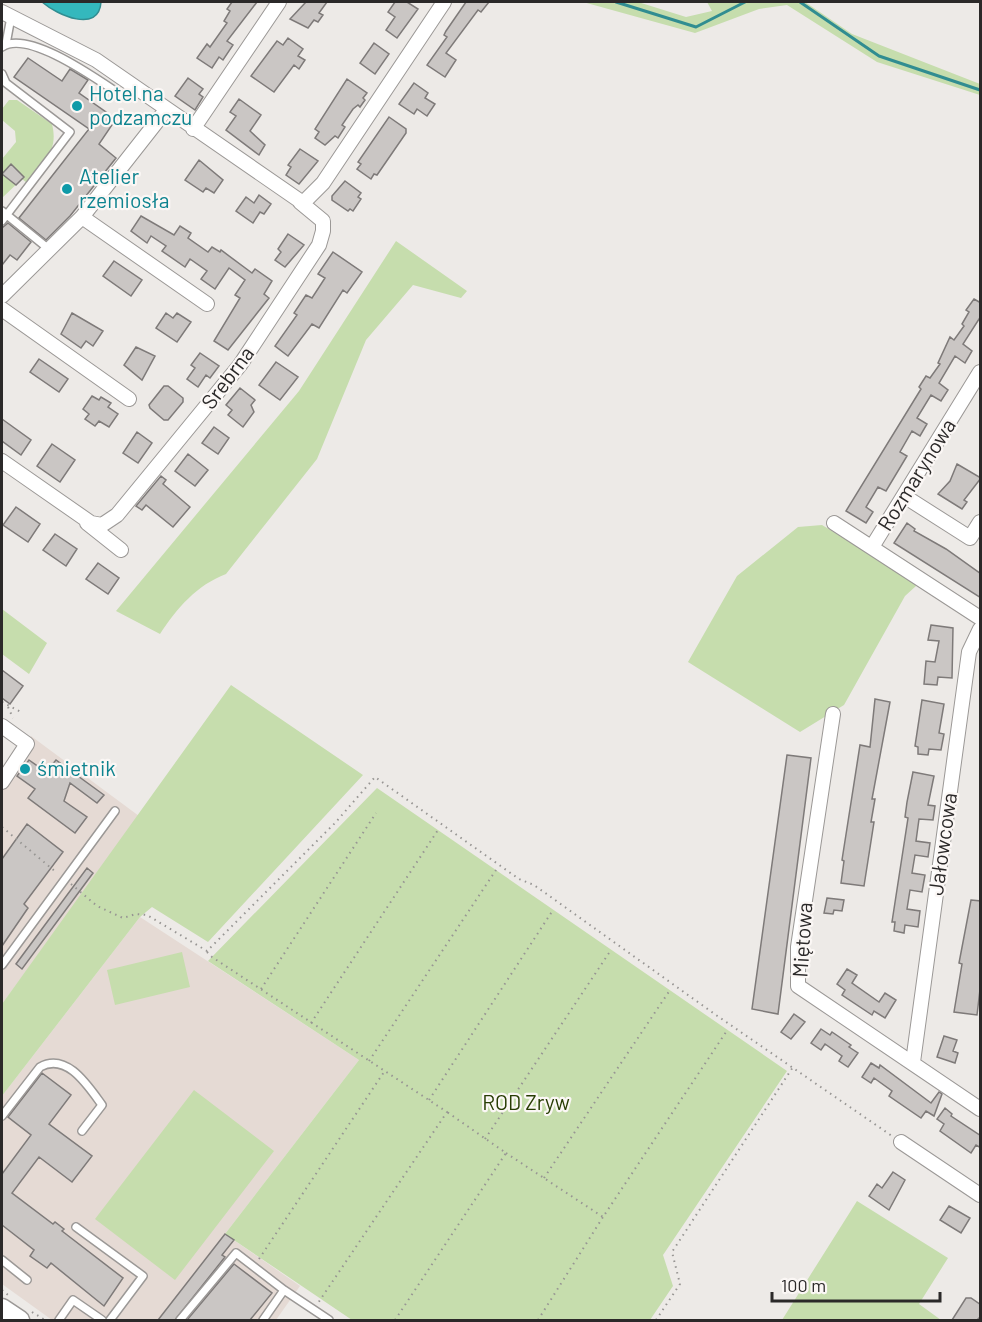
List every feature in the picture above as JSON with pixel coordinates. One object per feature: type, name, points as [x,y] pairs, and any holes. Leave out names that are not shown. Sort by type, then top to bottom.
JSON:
[{"type":"street","points":[[300,202],[307,201],[323,183],[444,2]]},
{"type":"street","points":[[193,129],[275,3]]},
{"type":"street","name":"Srebrna","points":[[6,14],[88,56],[300,202],[323,221],[322,238],[240,365],[117,515],[102,525],[81,518]]},
{"type":"street","points":[[2,296],[82,217],[166,110]]},
{"type":"street","points":[[82,217],[207,304]]},
{"type":"street","points":[[2,309],[129,399]]},
{"type":"street","name":"Rozmarynowa","points":[[872,547],[980,376]]},
{"type":"street","points":[[2,461],[121,550]]},
{"type":"street","points":[[904,496],[975,541],[981,522]]},
{"type":"street","points":[[834,523],[981,618]]},
{"type":"street","name":"Jałowcowa","points":[[913,1062],[969,652],[981,629]]},
{"type":"street","name":"Miętowa","points":[[833,714],[798,947],[798,986],[981,1109]]},
{"type":"street","points":[[2,726],[27,744],[2,782]]},
{"type":"street","points":[[902,1142],[981,1195]]},
{"type":"street","points":[[2,1308],[20,1320]]},
{"type":"lane","points":[[6,14],[4,46],[35,46],[73,63],[121,95]]},
{"type":"lane","points":[[2,74],[6,83],[70,132],[3,216],[50,250]]},
{"type":"lane","points":[[2,965],[115,811]]},
{"type":"lane","points":[[2,1116],[40,1067],[49,1062],[65,1065],[84,1081],[102,1105],[82,1131]]},
{"type":"lane","points":[[76,1227],[143,1276],[110,1320]]},
{"type":"lane","points":[[180,1320],[236,1253],[284,1290],[329,1320]]},
{"type":"lane","points":[[2,1260],[27,1280]]},
{"type":"lane","points":[[263,1320],[284,1290]]},
{"type":"lane","points":[[59,1320],[73,1300],[102,1320]]},
{"type":"path","points":[[2,702],[21,712]]},
{"type":"path","points":[[207,951],[335,823],[375,777],[519,879],[534,885],[902,1142]]},
{"type":"path","points":[[261,990],[376,813]]},
{"type":"path","points":[[2,827],[97,906],[123,918],[136,914],[147,915],[207,951],[261,990],[603,1217]]},
{"type":"path","points":[[312,1023],[438,830]]},
{"type":"path","points":[[369,1061],[496,870]]},
{"type":"path","points":[[429,1100],[553,910]]},
{"type":"path","points":[[485,1139],[611,950]]},
{"type":"path","points":[[544,1178],[670,990]]},
{"type":"path","points":[[538,1320],[603,1217],[726,1032]]},
{"type":"path","points":[[656,1320],[680,1284],[672,1252],[793,1067]]},
{"type":"path","points":[[254,1267],[385,1071]]},
{"type":"path","points":[[313,1310],[447,1112]]},
{"type":"path","points":[[395,1320],[506,1153]]},
{"type":"shaded area","points":[[31,736],[139,816],[2,1004],[2,782]]},
{"type":"shaded area","points":[[140,917],[359,1060],[225,1234],[300,1286],[276,1320],[52,1320],[2,1284],[2,1096]]},
{"type":"green space","points":[[583,2],[638,2],[686,17],[712,11],[707,2],[805,2],[852,34],[980,84],[980,95],[877,62],[787,5],[759,9],[695,33]]},
{"type":"green space","points":[[9,100],[17,100],[52,124],[54,134],[48,156],[27,183],[22,179],[2,198],[2,159],[16,142],[15,131],[2,120],[2,109]]},
{"type":"green space","points":[[396,241],[467,291],[461,298],[413,285],[366,340],[317,459],[226,574],[206,584],[188,598],[160,634],[116,611],[299,391]]},
{"type":"green space","points":[[822,525],[913,580],[916,586],[905,596],[844,705],[800,732],[688,662],[737,576],[798,527]]},
{"type":"green space","points":[[2,609],[47,643],[29,674],[2,654]]},
{"type":"green space","points":[[231,685],[363,775],[208,942],[152,907],[140,917],[2,1096],[2,1004]]},
{"type":"green space","name":"ROD Zryw","points":[[377,788],[787,1071],[663,1255],[673,1286],[650,1320],[352,1320],[225,1234],[359,1060],[208,961]]},
{"type":"green space","points":[[182,952],[190,987],[115,1005],[107,970]]},
{"type":"green space","points":[[194,1090],[274,1151],[175,1280],[95,1219]]},
{"type":"green space","points":[[857,1201],[948,1258],[919,1304],[941,1320],[782,1320]]},
{"type":"water","points":[[42,2],[101,2],[99,12],[93,17],[76,19],[57,12]]},
{"type":"building","points":[[232,2],[257,2],[227,41],[233,45],[223,60],[219,57],[212,68],[197,58],[207,44],[210,47],[227,23],[224,21],[230,11],[227,9]]},
{"type":"building","points":[[306,2],[327,2],[319,13],[323,15],[318,22],[314,20],[308,28],[290,19]]},
{"type":"building","points":[[395,2],[407,2],[418,9],[397,38],[386,30],[395,17],[388,12]]},
{"type":"building","points":[[466,2],[489,2],[481,12],[478,10],[446,53],[456,60],[445,77],[427,65],[447,37],[444,35],[446,31]]},
{"type":"building","points":[[288,38],[303,49],[298,56],[305,60],[299,69],[294,65],[274,92],[251,76],[277,41],[283,45]]},
{"type":"building","points":[[374,43],[389,54],[375,74],[360,63]]},
{"type":"building","points":[[28,58],[62,81],[70,69],[88,80],[79,93],[116,119],[99,144],[116,158],[70,216],[46,240],[19,218],[89,129],[14,77]]},
{"type":"building","points":[[188,78],[203,89],[199,94],[203,97],[195,110],[175,96]]},
{"type":"building","points":[[347,79],[367,93],[363,98],[365,100],[360,107],[358,105],[353,109],[342,125],[345,127],[338,138],[335,136],[325,145],[315,138],[319,132],[315,129]]},
{"type":"building","points":[[414,83],[428,93],[425,98],[435,104],[427,116],[417,109],[414,114],[399,104]]},
{"type":"building","points":[[239,99],[261,115],[250,131],[265,145],[259,155],[226,130],[236,116],[230,112]]},
{"type":"building","points":[[389,117],[406,129],[406,133],[377,175],[374,174],[371,179],[357,169],[361,164],[358,162]]},
{"type":"building","points":[[300,149],[318,161],[299,184],[286,175],[291,167],[288,165]]},
{"type":"building","points":[[199,160],[223,180],[214,193],[206,188],[203,192],[185,180]]},
{"type":"building","points":[[11,164],[24,177],[16,185],[2,174]]},
{"type":"building","points":[[345,181],[361,193],[358,197],[361,199],[353,211],[350,209],[348,211],[332,200],[332,196]]},
{"type":"building","points":[[259,195],[271,204],[264,214],[260,212],[253,223],[236,211],[246,197],[254,203]]},
{"type":"building","points":[[141,216],[174,235],[180,226],[191,233],[188,238],[208,252],[212,247],[220,252],[221,250],[252,273],[255,269],[272,281],[264,294],[269,298],[228,350],[214,341],[240,298],[235,295],[245,280],[229,268],[215,289],[201,279],[207,271],[190,259],[185,267],[162,251],[166,246],[151,236],[147,243],[131,231]]},
{"type":"building","points":[[8,223],[31,242],[17,260],[10,255],[2,265],[2,228]]},
{"type":"building","points":[[288,234],[304,245],[285,267],[275,260],[281,252],[278,249]]},
{"type":"building","points":[[333,252],[362,272],[347,293],[343,290],[319,328],[312,324],[288,356],[275,346],[297,315],[294,313],[306,295],[312,298],[325,278],[318,274]]},
{"type":"building","points":[[114,261],[142,280],[131,296],[103,276]]},
{"type":"building","points":[[974,299],[981,303],[981,316],[963,344],[972,351],[965,363],[955,356],[939,383],[948,390],[941,401],[931,395],[917,418],[927,424],[920,436],[912,431],[900,452],[907,456],[886,491],[878,487],[866,507],[873,512],[866,523],[846,511],[921,389],[919,387],[926,376],[930,378],[940,364],[938,363],[950,337],[954,340],[964,326],[962,324],[969,312],[966,310]]},
{"type":"building","points":[[72,313],[103,331],[93,346],[86,341],[81,348],[61,334]]},
{"type":"building","points":[[166,313],[173,318],[177,313],[191,322],[177,342],[156,328]]},
{"type":"building","points":[[136,347],[155,356],[142,380],[124,365]]},
{"type":"building","points":[[200,353],[219,366],[210,378],[206,375],[198,387],[187,379],[195,368],[191,365]]},
{"type":"building","points":[[39,359],[68,379],[59,392],[30,372]]},
{"type":"building","points":[[276,362],[298,377],[280,400],[259,385]]},
{"type":"building","points":[[164,386],[168,386],[183,398],[183,402],[168,420],[164,420],[149,405]]},
{"type":"building","points":[[240,388],[255,400],[251,405],[254,412],[243,427],[228,415],[232,410],[226,405]]},
{"type":"building","points":[[92,396],[99,400],[101,397],[111,403],[108,407],[118,414],[109,427],[99,421],[95,426],[85,419],[89,414],[83,409]]},
{"type":"building","points":[[2,419],[31,440],[21,455],[2,441]]},
{"type":"building","points":[[214,427],[229,438],[218,454],[202,443]]},
{"type":"building","points":[[137,432],[152,443],[138,463],[123,453]]},
{"type":"building","points":[[52,444],[75,460],[60,482],[37,466]]},
{"type":"building","points":[[188,454],[208,470],[195,486],[175,471]]},
{"type":"building","points":[[957,464],[981,478],[964,500],[967,502],[962,509],[938,494],[950,481]]},
{"type":"building","points":[[161,476],[166,480],[163,484],[190,507],[173,527],[146,505],[142,510],[136,506]]},
{"type":"building","points":[[16,507],[40,524],[28,542],[3,525]]},
{"type":"building","points":[[907,523],[915,529],[914,531],[946,549],[981,574],[981,598],[894,543]]},
{"type":"building","points":[[55,534],[77,549],[66,566],[43,550]]},
{"type":"building","points":[[98,563],[119,578],[108,594],[86,579]]},
{"type":"building","points":[[931,625],[953,628],[952,678],[938,677],[937,685],[924,684],[926,661],[935,662],[939,641],[928,640]]},
{"type":"building","points":[[2,670],[23,686],[10,704],[2,698]]},
{"type":"building","points":[[875,699],[890,702],[872,799],[875,799],[871,822],[874,822],[864,886],[841,883],[844,861],[842,860],[860,745],[870,747]]},
{"type":"building","points":[[922,700],[944,704],[939,733],[944,734],[941,750],[929,749],[928,755],[918,754],[918,747],[915,746]]},
{"type":"building","points":[[787,755],[811,758],[778,1014],[752,1009]]},
{"type":"building","points":[[29,760],[46,772],[56,760],[104,795],[97,803],[70,783],[64,801],[87,817],[75,833],[28,798],[35,789],[17,776]]},
{"type":"building","points":[[913,772],[934,776],[928,805],[935,806],[933,820],[919,819],[916,841],[930,843],[928,857],[915,855],[912,873],[925,875],[922,892],[910,890],[907,909],[920,911],[918,927],[905,925],[904,933],[894,931],[895,922],[892,922]]},
{"type":"building","points":[[27,824],[63,852],[24,904],[28,908],[2,946],[2,859]]},
{"type":"building","points":[[87,868],[93,873],[22,969],[16,964]]},
{"type":"building","points":[[827,898],[844,900],[842,911],[834,910],[833,914],[824,913]]},
{"type":"building","points":[[971,900],[981,901],[981,981],[977,1015],[954,1012],[962,964],[959,963]]},
{"type":"building","points":[[847,969],[857,975],[852,983],[879,1002],[885,993],[896,1000],[885,1018],[874,1011],[872,1015],[842,995],[845,990],[837,984]]},
{"type":"building","points":[[794,1014],[805,1022],[791,1039],[781,1032]]},
{"type":"building","points":[[821,1029],[830,1035],[832,1032],[851,1045],[849,1047],[858,1053],[848,1067],[839,1061],[842,1056],[825,1044],[821,1050],[811,1043]]},
{"type":"building","points":[[944,1036],[957,1040],[953,1051],[958,1053],[955,1063],[937,1057]]},
{"type":"building","points":[[871,1063],[879,1068],[880,1065],[931,1103],[939,1092],[942,1094],[934,1116],[926,1111],[921,1118],[889,1096],[892,1091],[874,1078],[871,1083],[862,1077]]},
{"type":"building","points":[[42,1073],[71,1095],[49,1124],[92,1156],[72,1182],[39,1157],[12,1193],[53,1224],[55,1222],[64,1229],[62,1231],[123,1278],[104,1306],[51,1263],[47,1268],[30,1256],[34,1250],[2,1225],[2,1174],[31,1135],[8,1117]]},
{"type":"building","points":[[945,1108],[952,1114],[951,1116],[981,1136],[981,1148],[976,1145],[971,1153],[940,1131],[944,1124],[937,1119]]},
{"type":"building","points":[[893,1172],[905,1180],[889,1210],[869,1196],[877,1184],[882,1188]]},
{"type":"building","points":[[949,1206],[970,1218],[961,1233],[940,1220]]},
{"type":"building","points":[[225,1234],[234,1240],[222,1255],[225,1257],[175,1320],[158,1320]]},
{"type":"building","points":[[234,1264],[272,1293],[250,1320],[187,1320]]},
{"type":"building","points":[[966,1298],[971,1298],[981,1305],[981,1316],[977,1320],[952,1320]]},
{"type":"waterway","points":[[616,2],[696,27],[745,2]]},
{"type":"waterway","points":[[800,2],[879,56],[980,90]]},
{"type":"place","name":"Hotel na podzamczu","points":[[77,106]]},
{"type":"place","name":"Atelier rzemiosła","points":[[67,189]]},
{"type":"place","name":"śmietnik","points":[[25,769]]}]
